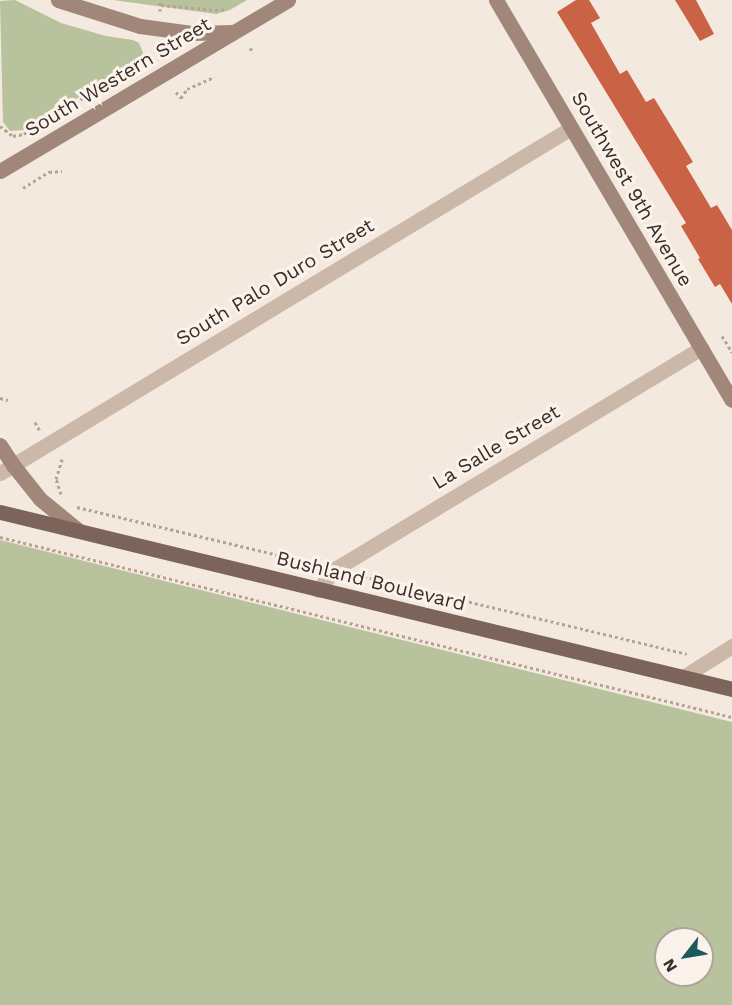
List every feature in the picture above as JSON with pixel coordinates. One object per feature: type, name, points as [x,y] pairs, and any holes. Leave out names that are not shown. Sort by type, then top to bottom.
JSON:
[{"type":"main road","points":[[58,0],[141,26],[192,33],[235,32]]},
{"type":"main road","name":"South Western Street","points":[[0,171],[288,0]]},
{"type":"main road","name":"Southwest 9th Avenue","points":[[495,0],[732,400]]},
{"type":"main road","points":[[0,445],[6,469],[80,532]]},
{"type":"main road","name":"Bushland Boulevard","points":[[0,512],[732,689]]},
{"type":"street","name":"South Palo Duro Street","points":[[6,469],[571,128]]},
{"type":"street","name":"La Salle Street","points":[[318,590],[336,569],[701,348]]},
{"type":"street","points":[[683,677],[732,646]]},
{"type":"path","points":[[160,0],[160,11]]},
{"type":"path","points":[[161,5],[226,9]]},
{"type":"path","points":[[250,48],[254,53]]},
{"type":"path","points":[[0,126],[13,136],[24,134],[137,65],[143,61],[147,52]]},
{"type":"path","points":[[176,92],[181,98],[187,89],[214,77]]},
{"type":"path","points":[[23,183],[23,188],[49,172],[62,171]]},
{"type":"path","points":[[722,336],[732,352]]},
{"type":"path","points":[[0,398],[8,400]]},
{"type":"path","points":[[35,422],[41,432]]},
{"type":"path","points":[[62,459],[56,479],[64,499]]},
{"type":"path","points":[[71,505],[316,564]]},
{"type":"path","points":[[0,537],[732,717]]},
{"type":"path","points":[[356,574],[692,655]]},
{"type":"green space","points":[[15,0],[61,23],[106,36],[133,40],[139,43],[143,53],[140,60],[24,130],[10,131],[3,122],[0,1]]},
{"type":"green space","points":[[113,0],[247,0],[230,10],[216,14]]},
{"type":"green space","points":[[0,540],[732,722],[732,1005],[0,1005]]},
{"type":"building","points":[[576,0],[589,0],[600,18],[591,23],[620,74],[627,70],[646,102],[654,98],[693,162],[686,166],[711,208],[717,205],[732,230],[732,304],[720,284],[715,287],[698,259],[700,258],[681,226],[686,223],[557,12]]},
{"type":"building","points":[[675,0],[696,0],[714,34],[700,41]]}]
